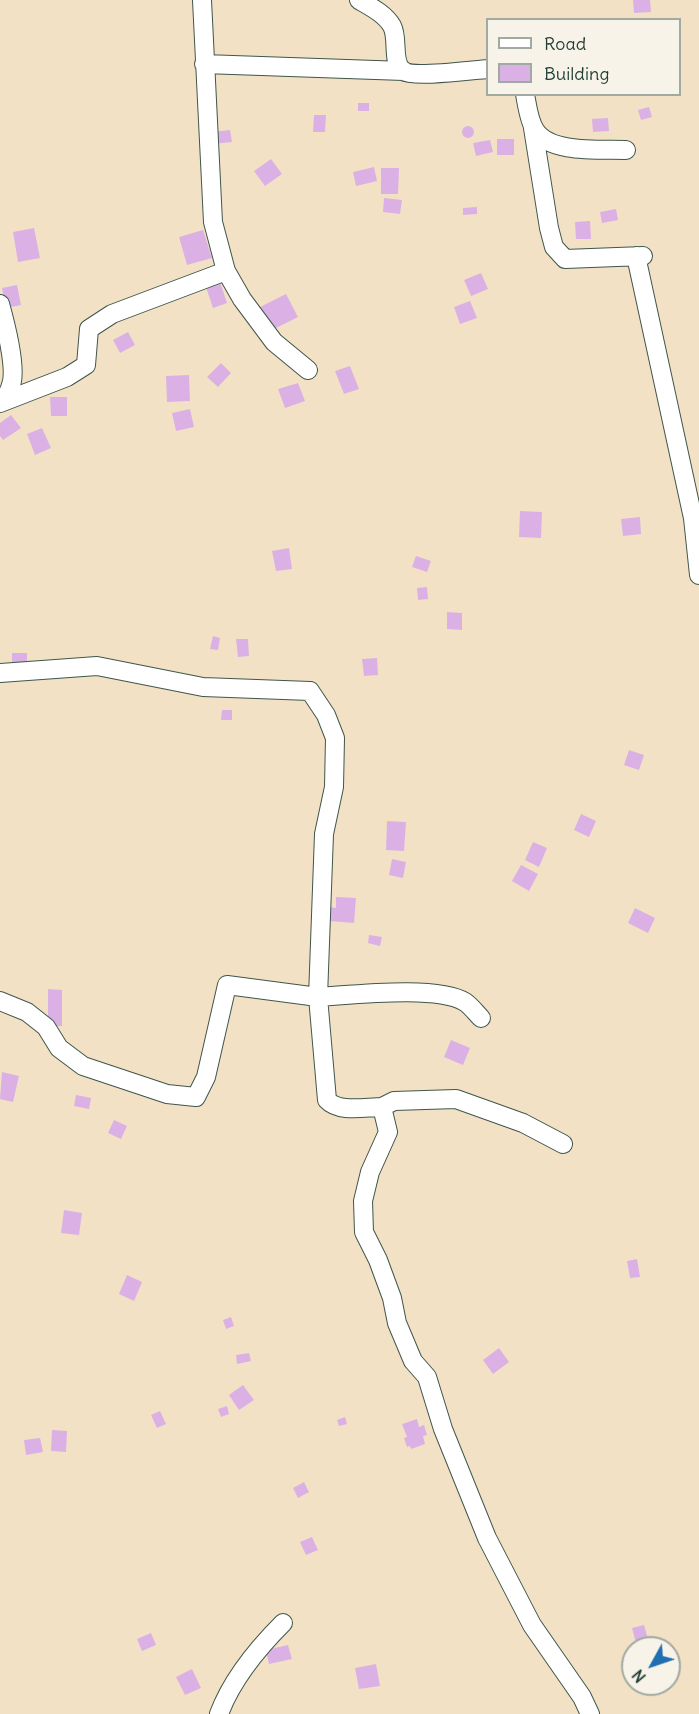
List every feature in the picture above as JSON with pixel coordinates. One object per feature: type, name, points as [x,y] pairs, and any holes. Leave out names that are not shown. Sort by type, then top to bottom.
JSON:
[{"type":"street","points":[[202,0],[213,222],[226,271],[242,299],[274,342],[308,370]]},
{"type":"street","points":[[359,0],[382,15],[393,27],[398,63],[404,71]]},
{"type":"street","points":[[204,64],[404,71],[417,74],[486,69]]},
{"type":"street","points":[[525,96],[554,247],[565,259],[639,256],[693,518],[699,574]]},
{"type":"street","points":[[533,128],[542,139],[556,146],[626,150]]},
{"type":"street","points":[[0,402],[67,377],[86,365],[89,329],[112,314],[226,271]]},
{"type":"street","points":[[0,304],[10,349],[13,383],[0,402]]},
{"type":"street","points":[[0,673],[97,666],[203,687],[310,691],[326,716],[335,738],[334,787],[324,834],[318,997],[327,1100],[332,1106],[343,1108],[382,1107],[394,1101],[456,1099],[523,1123],[563,1144]]},
{"type":"street","points":[[0,1001],[27,1012],[46,1027],[59,1048],[83,1066],[167,1094],[196,1097],[206,1077],[227,984],[318,997],[426,992],[465,1002],[481,1018]]},
{"type":"street","points":[[382,1107],[388,1132],[370,1172],[363,1201],[364,1232],[378,1260],[392,1298],[397,1323],[413,1361],[427,1377],[444,1429],[487,1538],[532,1625],[582,1696],[590,1714]]},
{"type":"street","points":[[219,1714],[226,1696],[259,1646],[283,1623]]},
{"type":"building","points":[[633,0],[650,0],[651,12],[634,13]]},
{"type":"building","points":[[358,103],[369,103],[369,111],[358,111]]},
{"type":"building","points":[[649,107],[652,117],[641,120],[638,110]]},
{"type":"building","points":[[314,115],[326,115],[325,132],[313,132]]},
{"type":"building","points":[[608,118],[609,131],[593,132],[592,119]]},
{"type":"building","points":[[468,126],[474,132],[468,138],[462,132]]},
{"type":"building","points":[[230,130],[232,142],[213,144],[212,132]]},
{"type":"building","points":[[497,139],[514,139],[514,155],[497,155]]},
{"type":"building","points":[[490,140],[493,152],[476,156],[473,143]]},
{"type":"building","points":[[271,159],[282,174],[265,186],[254,171]]},
{"type":"building","points":[[374,167],[377,181],[356,186],[353,172]]},
{"type":"building","points":[[381,168],[399,168],[398,194],[381,194]]},
{"type":"building","points":[[384,198],[402,200],[400,214],[383,212]]},
{"type":"building","points":[[477,207],[477,214],[463,215],[463,208]]},
{"type":"building","points":[[616,209],[618,220],[602,223],[600,212]]},
{"type":"building","points":[[590,221],[591,239],[576,239],[575,222]]},
{"type":"building","points":[[34,228],[40,258],[18,262],[13,232]]},
{"type":"building","points":[[203,230],[212,258],[187,265],[179,237]]},
{"type":"building","points":[[481,273],[488,289],[471,296],[464,280]]},
{"type":"building","points":[[219,279],[227,303],[213,308],[205,284]]},
{"type":"building","points":[[17,285],[21,305],[6,308],[2,288]]},
{"type":"building","points":[[286,294],[298,317],[268,332],[256,309]]},
{"type":"building","points":[[470,301],[477,318],[460,324],[454,307]]},
{"type":"building","points":[[128,332],[135,345],[120,353],[113,340]]},
{"type":"building","points":[[221,363],[231,373],[218,387],[207,377]]},
{"type":"building","points":[[350,366],[359,389],[344,394],[335,371]]},
{"type":"building","points":[[189,375],[190,401],[167,402],[166,376]]},
{"type":"building","points":[[298,383],[305,401],[285,408],[278,389]]},
{"type":"building","points":[[50,397],[67,397],[67,416],[51,416]]},
{"type":"building","points":[[190,409],[194,427],[176,431],[172,413]]},
{"type":"building","points":[[11,415],[21,428],[3,440],[0,436],[0,423]]},
{"type":"building","points":[[42,428],[51,448],[35,455],[27,434]]},
{"type":"building","points":[[520,511],[542,512],[541,538],[519,537]]},
{"type":"building","points":[[640,517],[641,534],[623,536],[621,519]]},
{"type":"building","points":[[289,548],[292,569],[276,571],[272,551]]},
{"type":"building","points":[[416,556],[431,561],[427,572],[412,567]]},
{"type":"building","points":[[427,587],[428,599],[418,600],[417,588]]},
{"type":"building","points":[[447,612],[462,613],[462,630],[447,629]]},
{"type":"building","points":[[213,636],[220,638],[218,650],[210,649]]},
{"type":"building","points":[[236,639],[248,639],[249,656],[238,657]]},
{"type":"building","points":[[12,653],[27,653],[27,670],[12,670]]},
{"type":"building","points":[[377,658],[378,675],[364,676],[362,659]]},
{"type":"building","points":[[222,710],[232,710],[232,720],[221,720]]},
{"type":"building","points":[[629,750],[644,755],[639,770],[624,765]]},
{"type":"building","points":[[581,814],[596,821],[589,837],[574,830]]},
{"type":"building","points":[[387,821],[406,822],[404,851],[386,850]]},
{"type":"building","points":[[533,842],[547,848],[539,867],[525,860]]},
{"type":"building","points":[[392,859],[406,862],[403,878],[389,875]]},
{"type":"building","points":[[521,865],[538,874],[529,891],[512,881]]},
{"type":"building","points":[[336,897],[356,898],[354,923],[329,921],[330,907],[336,908]]},
{"type":"building","points":[[635,908],[655,918],[648,933],[628,923]]},
{"type":"building","points":[[369,935],[382,937],[380,946],[368,943]]},
{"type":"building","points":[[48,989],[62,990],[62,1026],[48,1026]]},
{"type":"building","points":[[451,1040],[470,1048],[463,1065],[444,1057]]},
{"type":"building","points":[[2,1072],[19,1076],[13,1102],[0,1099]]},
{"type":"building","points":[[76,1095],[91,1098],[89,1109],[74,1106]]},
{"type":"building","points":[[114,1120],[127,1126],[121,1139],[108,1133]]},
{"type":"building","points":[[64,1210],[82,1213],[79,1235],[61,1233]]},
{"type":"building","points":[[637,1259],[640,1277],[630,1278],[627,1261]]},
{"type":"building","points":[[127,1275],[142,1282],[134,1301],[119,1294]]},
{"type":"building","points":[[231,1317],[234,1326],[226,1329],[223,1320]]},
{"type":"building","points":[[499,1348],[509,1362],[493,1374],[483,1360]]},
{"type":"building","points":[[249,1353],[251,1361],[237,1364],[236,1355]]},
{"type":"building","points":[[243,1385],[254,1400],[239,1410],[229,1395]]},
{"type":"building","points":[[227,1406],[229,1414],[221,1417],[218,1409]]},
{"type":"building","points":[[160,1411],[166,1424],[157,1428],[151,1415]]},
{"type":"building","points":[[345,1417],[347,1424],[339,1426],[337,1420]]},
{"type":"building","points":[[417,1419],[419,1427],[424,1425],[427,1435],[423,1436],[425,1444],[411,1449],[410,1446],[407,1447],[404,1438],[407,1437],[402,1424]]},
{"type":"building","points":[[52,1430],[67,1431],[66,1452],[51,1451]]},
{"type":"building","points":[[40,1438],[43,1452],[26,1455],[24,1440]]},
{"type":"building","points":[[304,1482],[309,1492],[298,1498],[293,1488]]},
{"type":"building","points":[[312,1537],[318,1550],[306,1555],[300,1542]]},
{"type":"building","points":[[644,1625],[647,1636],[634,1636],[632,1628]]},
{"type":"building","points":[[151,1633],[156,1645],[142,1651],[137,1639]]},
{"type":"building","points":[[288,1645],[292,1659],[269,1664],[266,1650]]},
{"type":"building","points":[[376,1664],[380,1686],[359,1689],[355,1668]]},
{"type":"building","points":[[192,1669],[201,1688],[185,1695],[176,1677]]}]
